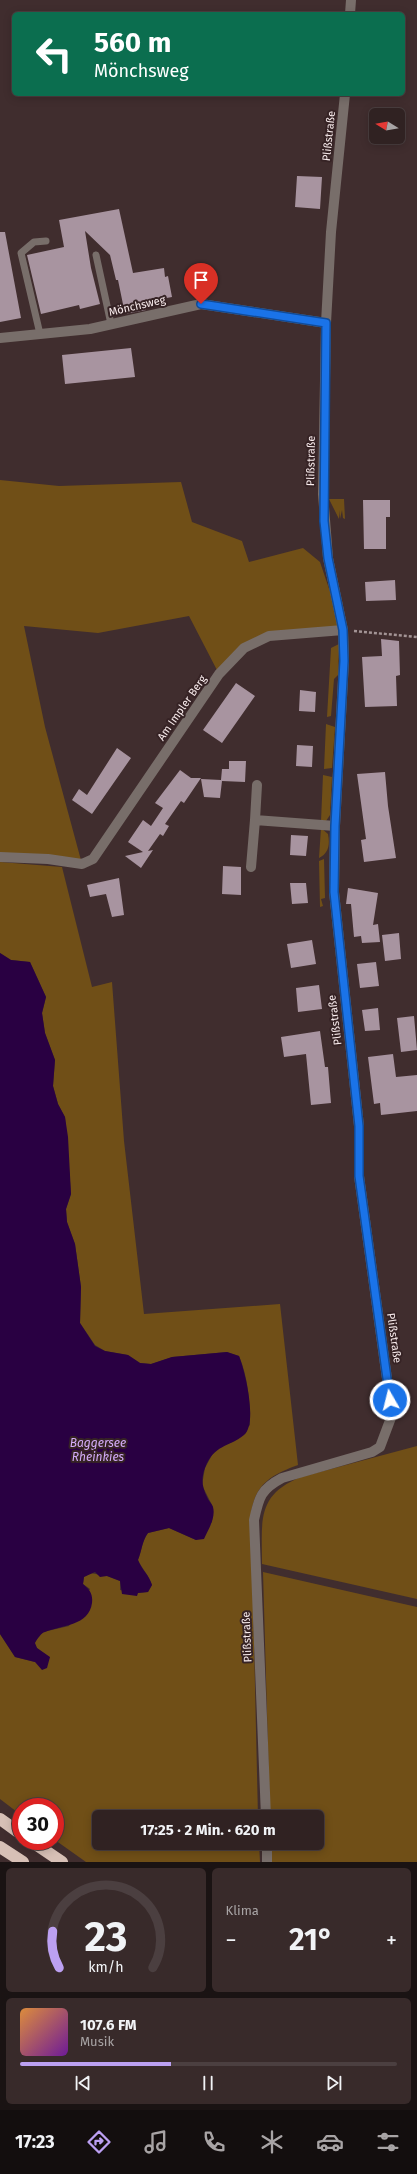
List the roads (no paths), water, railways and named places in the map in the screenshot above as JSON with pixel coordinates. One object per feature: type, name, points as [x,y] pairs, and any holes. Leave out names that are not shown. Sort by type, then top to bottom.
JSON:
[{"type":"highway","points":[[0,1819],[12,1828]]},
{"type":"highway","points":[[0,1846],[23,1862]]},
{"type":"highway","points":[[44,1850],[62,1862]]},
{"type":"street","points":[[350,12],[351,0]]},
{"type":"street","name":"Plißstraße","points":[[266,1810],[254,1520],[259,1496],[270,1484],[282,1478],[372,1452],[380,1447],[392,1416],[359,1176],[359,1126],[334,892],[335,826],[344,661],[343,630],[328,558],[324,521],[326,323],[331,232],[345,96]]},
{"type":"street","name":"Mönchsweg","points":[[0,338],[90,329],[201,304],[326,323]]},
{"type":"street","name":"Am Impler Berg","points":[[0,857],[48,859],[82,864],[93,859],[98,854],[219,674],[244,648],[270,636],[343,630]]},
{"type":"street","points":[[251,867],[257,785]]},
{"type":"street","points":[[255,820],[335,826]]},
{"type":"street","points":[[266,1850],[267,1862]]},
{"type":"lane","points":[[40,334],[21,253],[34,242],[46,241]]},
{"type":"lane","points":[[96,255],[111,324]]},
{"type":"water","name":"Baggersee Rheinkies","points":[[0,953],[11,960],[30,962],[46,997],[42,1013],[45,1033],[55,1060],[53,1086],[58,1104],[65,1117],[68,1137],[71,1194],[66,1209],[67,1222],[75,1244],[81,1287],[80,1323],[95,1346],[105,1351],[128,1355],[140,1363],[151,1364],[172,1357],[227,1352],[239,1356],[247,1384],[250,1409],[248,1429],[244,1435],[217,1450],[205,1468],[203,1475],[203,1486],[214,1511],[211,1524],[204,1539],[196,1540],[169,1528],[148,1533],[143,1542],[138,1560],[152,1585],[148,1592],[138,1593],[137,1596],[122,1594],[120,1581],[107,1576],[100,1577],[95,1572],[84,1577],[83,1584],[89,1590],[92,1597],[90,1611],[86,1616],[74,1624],[45,1632],[39,1636],[35,1643],[37,1648],[50,1657],[47,1668],[42,1670],[35,1662],[15,1657],[0,1634]]}]
